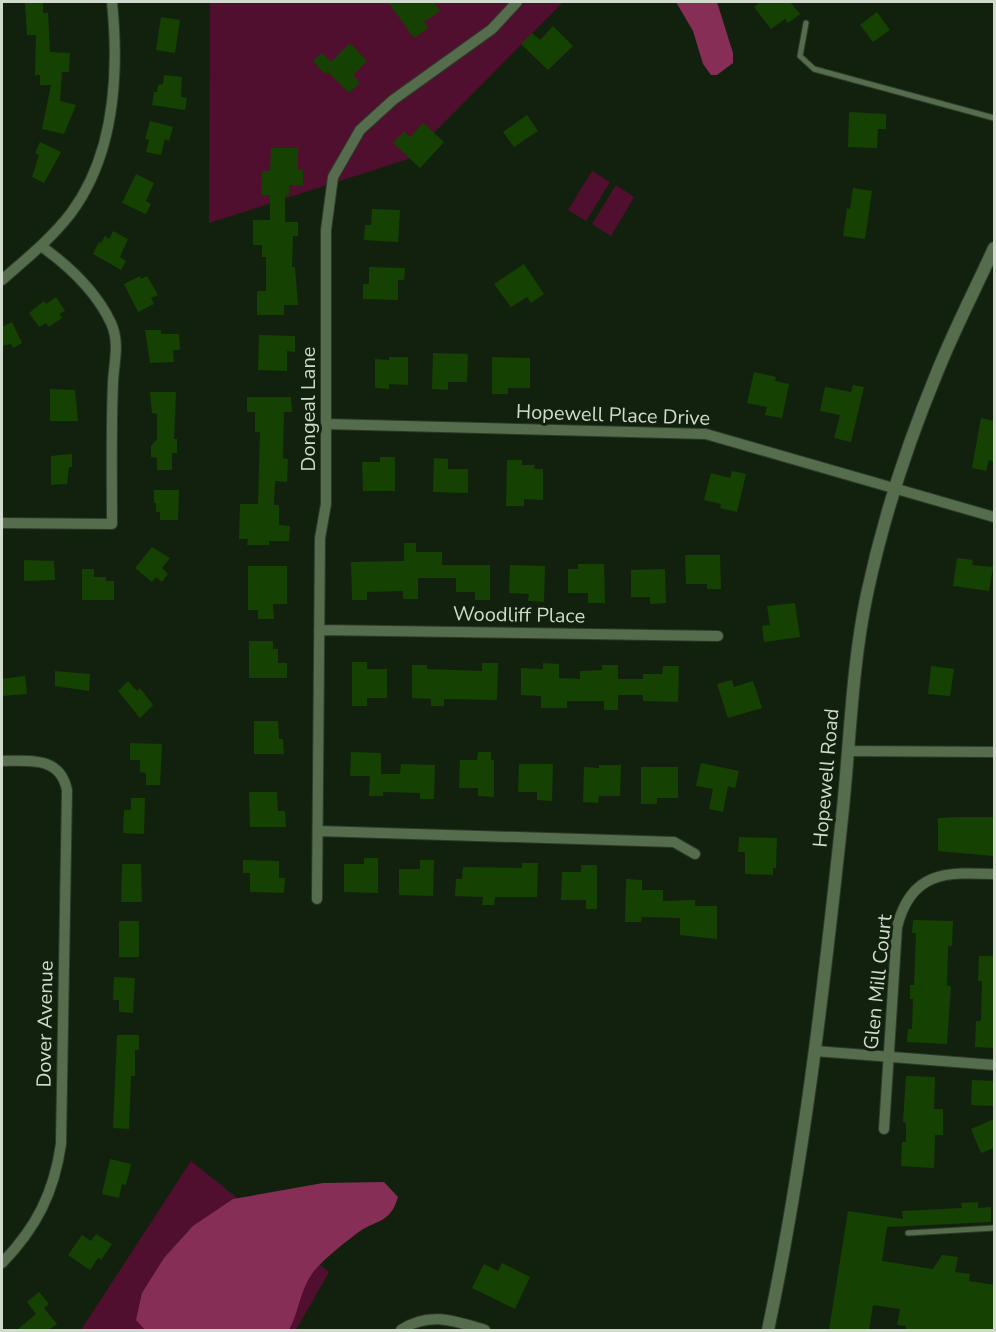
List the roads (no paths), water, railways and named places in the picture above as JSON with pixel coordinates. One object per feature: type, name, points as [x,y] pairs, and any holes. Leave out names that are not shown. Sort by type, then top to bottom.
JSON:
[{"type":"street","points":[[2,280],[41,246],[82,196],[104,143],[112,94],[116,34],[112,2]]},
{"type":"street","name":"Dongeal Lane","points":[[317,899],[320,538],[326,504],[326,230],[333,177],[360,130],[393,100],[492,29],[517,2]]},
{"type":"street","points":[[2,523],[112,524],[113,380],[117,348],[111,324],[83,282],[66,264],[41,246]]},
{"type":"street","name":"Hopewell Road","points":[[768,1330],[779,1276],[815,1051],[867,597],[895,489],[936,374],[994,248]]},
{"type":"street","name":"Hopewell Place Drive","points":[[326,424],[706,434],[994,517]]},
{"type":"street","name":"Woodliff Place","points":[[319,630],[718,636]]},
{"type":"street","points":[[848,751],[994,752]]},
{"type":"street","name":"Dover Avenue","points":[[2,761],[48,763],[58,769],[65,779],[67,790],[61,1144],[50,1194],[38,1219],[23,1241],[2,1263]]},
{"type":"street","points":[[318,831],[674,842],[695,854]]},
{"type":"street","name":"Glen Mill Court","points":[[884,1129],[897,927],[907,900],[918,886],[935,876],[953,873],[994,874]]},
{"type":"street","points":[[815,1051],[994,1065]]},
{"type":"street","points":[[400,1330],[412,1323],[429,1318],[449,1319],[485,1330]]},
{"type":"lane","points":[[806,23],[800,56],[814,69],[994,118]]},
{"type":"lane","points":[[908,1233],[994,1228]]}]
